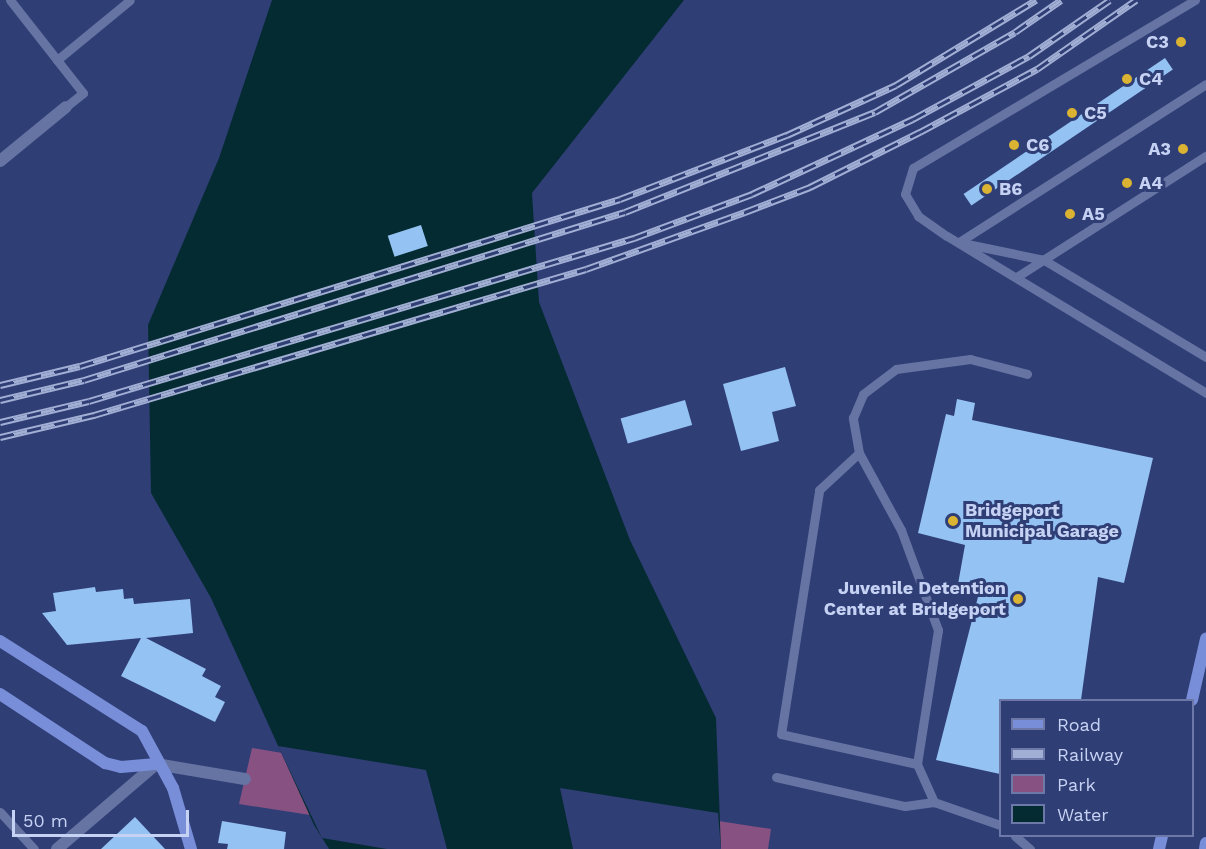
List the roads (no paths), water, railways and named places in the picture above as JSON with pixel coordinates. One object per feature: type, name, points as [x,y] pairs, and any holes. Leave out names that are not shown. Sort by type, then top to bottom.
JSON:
[{"type":"main road","points":[[1192,699],[1206,639]]},
{"type":"main road","points":[[0,641],[130,721],[149,742],[156,764],[173,789],[191,849]]},
{"type":"main road","points":[[0,694],[105,763],[120,767],[156,764]]},
{"type":"main road","points":[[1205,849],[1206,843]]},
{"type":"street","points":[[0,161],[66,107]]},
{"type":"street","points":[[57,849],[156,764],[245,779]]},
{"type":"lane","points":[[10,0],[83,93],[66,107]]},
{"type":"lane","points":[[57,60],[130,0]]},
{"type":"lane","points":[[1195,0],[913,168],[905,194],[918,216],[1206,393]]},
{"type":"lane","points":[[959,242],[1206,84]]},
{"type":"lane","points":[[1018,276],[1206,156]]},
{"type":"lane","points":[[959,242],[1044,260],[1206,357]]},
{"type":"lane","points":[[934,802],[917,764],[938,630],[901,530],[859,453],[853,418],[863,394],[896,369],[970,359],[1027,374]]},
{"type":"lane","points":[[859,453],[819,490],[780,734],[917,764]]},
{"type":"lane","points":[[776,777],[905,806],[934,802],[999,825]]},
{"type":"lane","points":[[0,812],[34,849]]},
{"type":"lane","points":[[1016,837],[1030,849]]},
{"type":"water","points":[[272,0],[684,0],[532,193],[539,302],[630,540],[716,718],[721,849],[329,849],[314,825],[211,598],[151,493],[148,325],[219,158]]},
{"type":"railway","points":[[0,385],[80,366],[620,199],[787,135],[896,85],[1036,0]]},
{"type":"railway","points":[[0,400],[84,380],[625,212],[875,112],[1015,32],[1061,0]]},
{"type":"railway","points":[[0,422],[89,401],[634,238],[752,194],[913,119],[1029,56],[1110,0]]},
{"type":"railway","points":[[0,437],[94,415],[586,269],[810,187],[920,132],[1037,69],[1136,0]]},
{"type":"place","name":"C3","points":[[1181,42]]},
{"type":"place","name":"C4","points":[[1127,79]]},
{"type":"place","name":"C5","points":[[1072,113]]},
{"type":"place","name":"C6","points":[[1014,145]]},
{"type":"place","name":"A3","points":[[1183,149]]},
{"type":"place","name":"A4","points":[[1127,183]]},
{"type":"place","name":"B6","points":[[987,189]]},
{"type":"place","name":"A5","points":[[1070,214]]},
{"type":"place","name":"Bridgeport Municipal Garage","points":[[953,521]]},
{"type":"place","name":"Juvenile Detention Center at Bridgeport","points":[[1018,599]]}]
